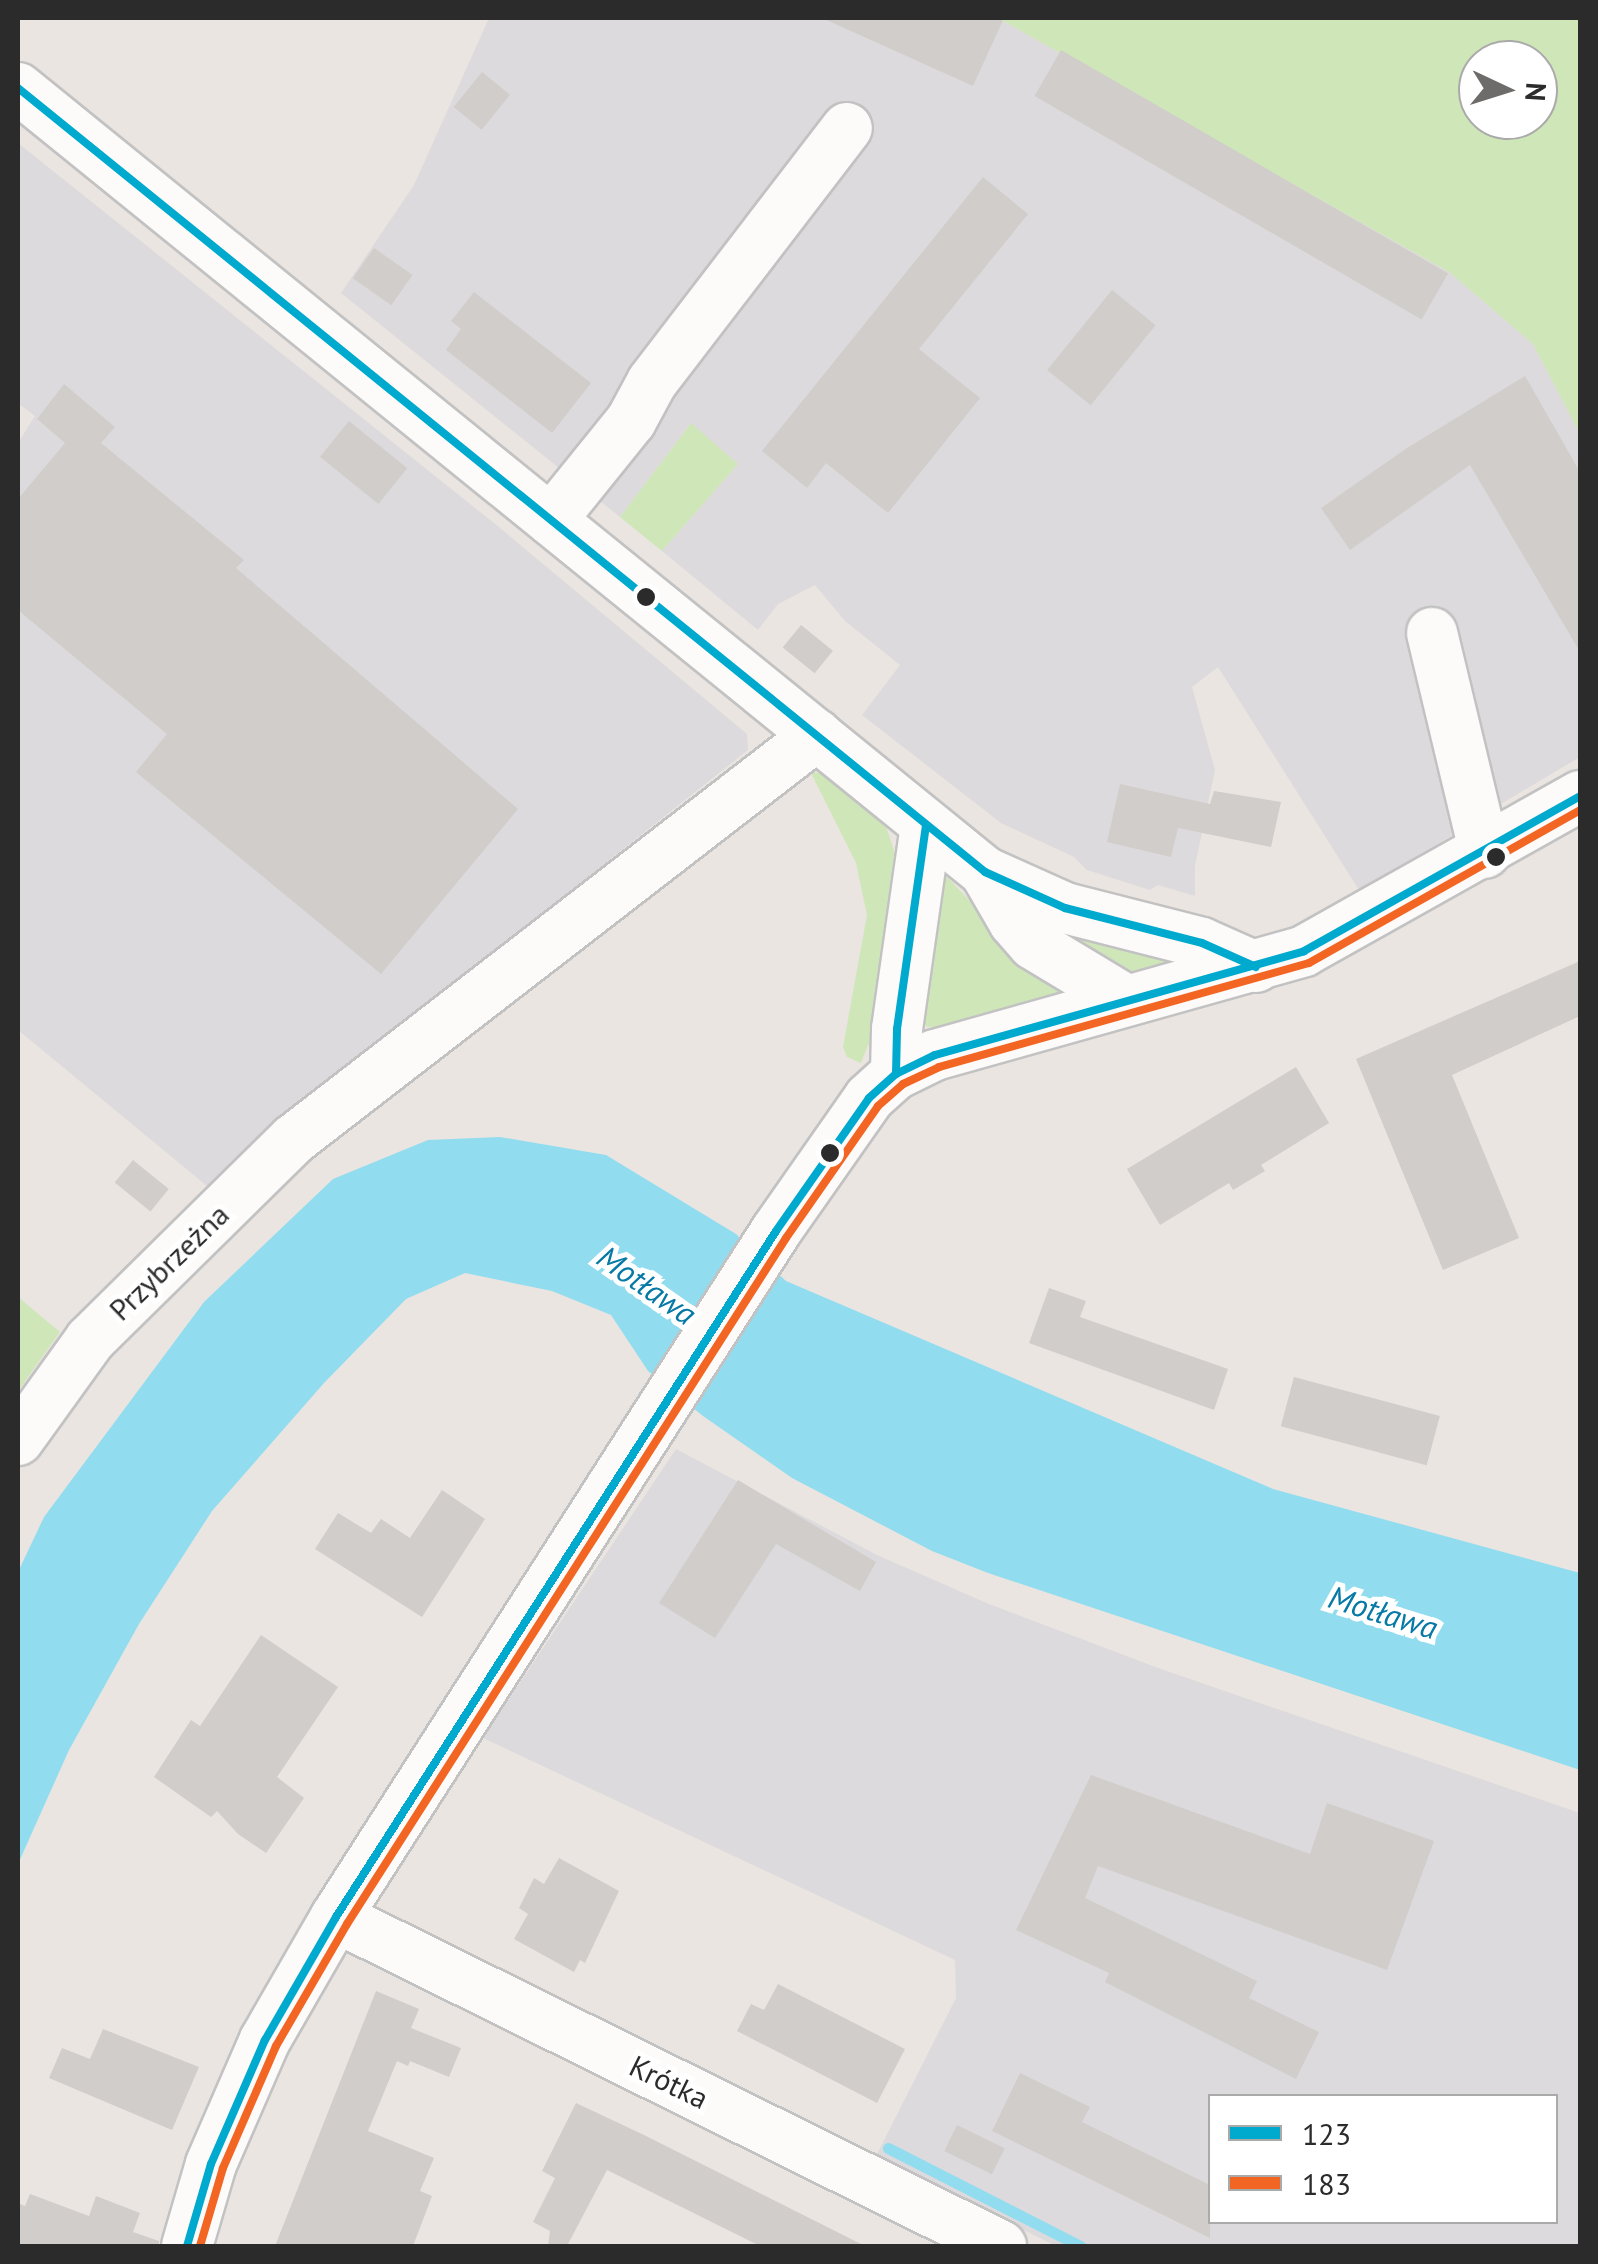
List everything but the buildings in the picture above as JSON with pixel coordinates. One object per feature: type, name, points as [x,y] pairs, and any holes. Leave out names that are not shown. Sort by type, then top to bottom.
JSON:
[{"type":"street","points":[[18,89],[985,872],[1065,908],[1202,943],[1256,966]]},
{"type":"street","points":[[551,520],[631,421],[652,382],[847,128]]},
{"type":"street","points":[[1432,634],[1485,854]]},
{"type":"street","name":"Przybrzeżna","points":[[18,1440],[90,1340],[294,1139],[816,736]]},
{"type":"street","points":[[186,2246],[211,2164],[264,2040],[336,1917],[776,1231],[869,1098],[896,1074],[936,1054],[1124,999],[1256,966],[1350,929],[1578,805]]},
{"type":"street","points":[[896,1074],[897,1028],[926,825]]},
{"type":"street","points":[[985,872],[1033,944],[1124,999]]},
{"type":"street","name":"Krótka","points":[[336,1917],[1001,2246]]},
{"type":"shaded area","points":[[489,18],[998,18],[1449,272],[1533,344],[1580,434],[1580,757],[1499,805],[1488,805],[1455,824],[1451,836],[1359,890],[1218,667],[1192,687],[1215,770],[1195,866],[1195,896],[1158,885],[1150,890],[1087,870],[1074,857],[1001,823],[862,715],[900,665],[845,621],[815,585],[778,604],[758,630],[662,551],[738,464],[690,424],[620,517],[341,293],[414,185]]},
{"type":"shaded area","points":[[18,143],[494,523],[747,734],[748,750],[268,1131],[207,1186],[18,1030],[18,443],[35,416],[18,403]]},
{"type":"shaded area","points":[[676,1449],[877,1555],[989,1604],[1161,1669],[1580,1813],[1580,2246],[1056,2246],[875,2158],[956,1998],[955,1960],[483,1738]]},
{"type":"green space","points":[[998,18],[1580,18],[1580,434],[1533,344],[1449,272]]},
{"type":"green space","points":[[691,423],[738,464],[662,551],[620,517]]},
{"type":"green space","points":[[810,771],[830,776],[883,817],[901,872],[883,1007],[861,1063],[847,1057],[843,1047],[867,915],[856,863]]},
{"type":"green space","points":[[946,876],[1016,949],[1072,991],[937,1029],[926,1026],[918,1018],[937,883]]},
{"type":"green space","points":[[1036,917],[1184,957],[1139,979]]},
{"type":"green space","points":[[18,1297],[60,1332],[18,1391]]},
{"type":"water","name":"Motława","points":[[500,1137],[606,1155],[736,1234],[786,1281],[1273,1489],[1580,1573],[1580,1770],[932,1551],[792,1478],[703,1416],[648,1371],[611,1315],[552,1291],[465,1273],[406,1299],[324,1383],[212,1511],[139,1624],[69,1750],[18,1864],[18,1572],[44,1517],[204,1302],[333,1179],[428,1140]]},
{"type":"waterway","points":[[888,2148],[1080,2246]]},
{"type":"transit line","name":"123","points":[[18,88],[985,872],[1065,908],[1202,943],[1256,967]]},
{"type":"transit line","name":"123","points":[[187,2246],[211,2164],[265,2040],[336,1917],[776,1231],[869,1098],[896,1074],[935,1055],[1304,951],[1580,796]]},
{"type":"transit line","name":"183","points":[[200,2246],[223,2168],[276,2046],[347,1924],[786,1238],[878,1106],[903,1084],[939,1067],[1309,963],[1580,810]]},
{"type":"transit line","name":"123","points":[[896,1074],[897,1029],[926,825]]}]
